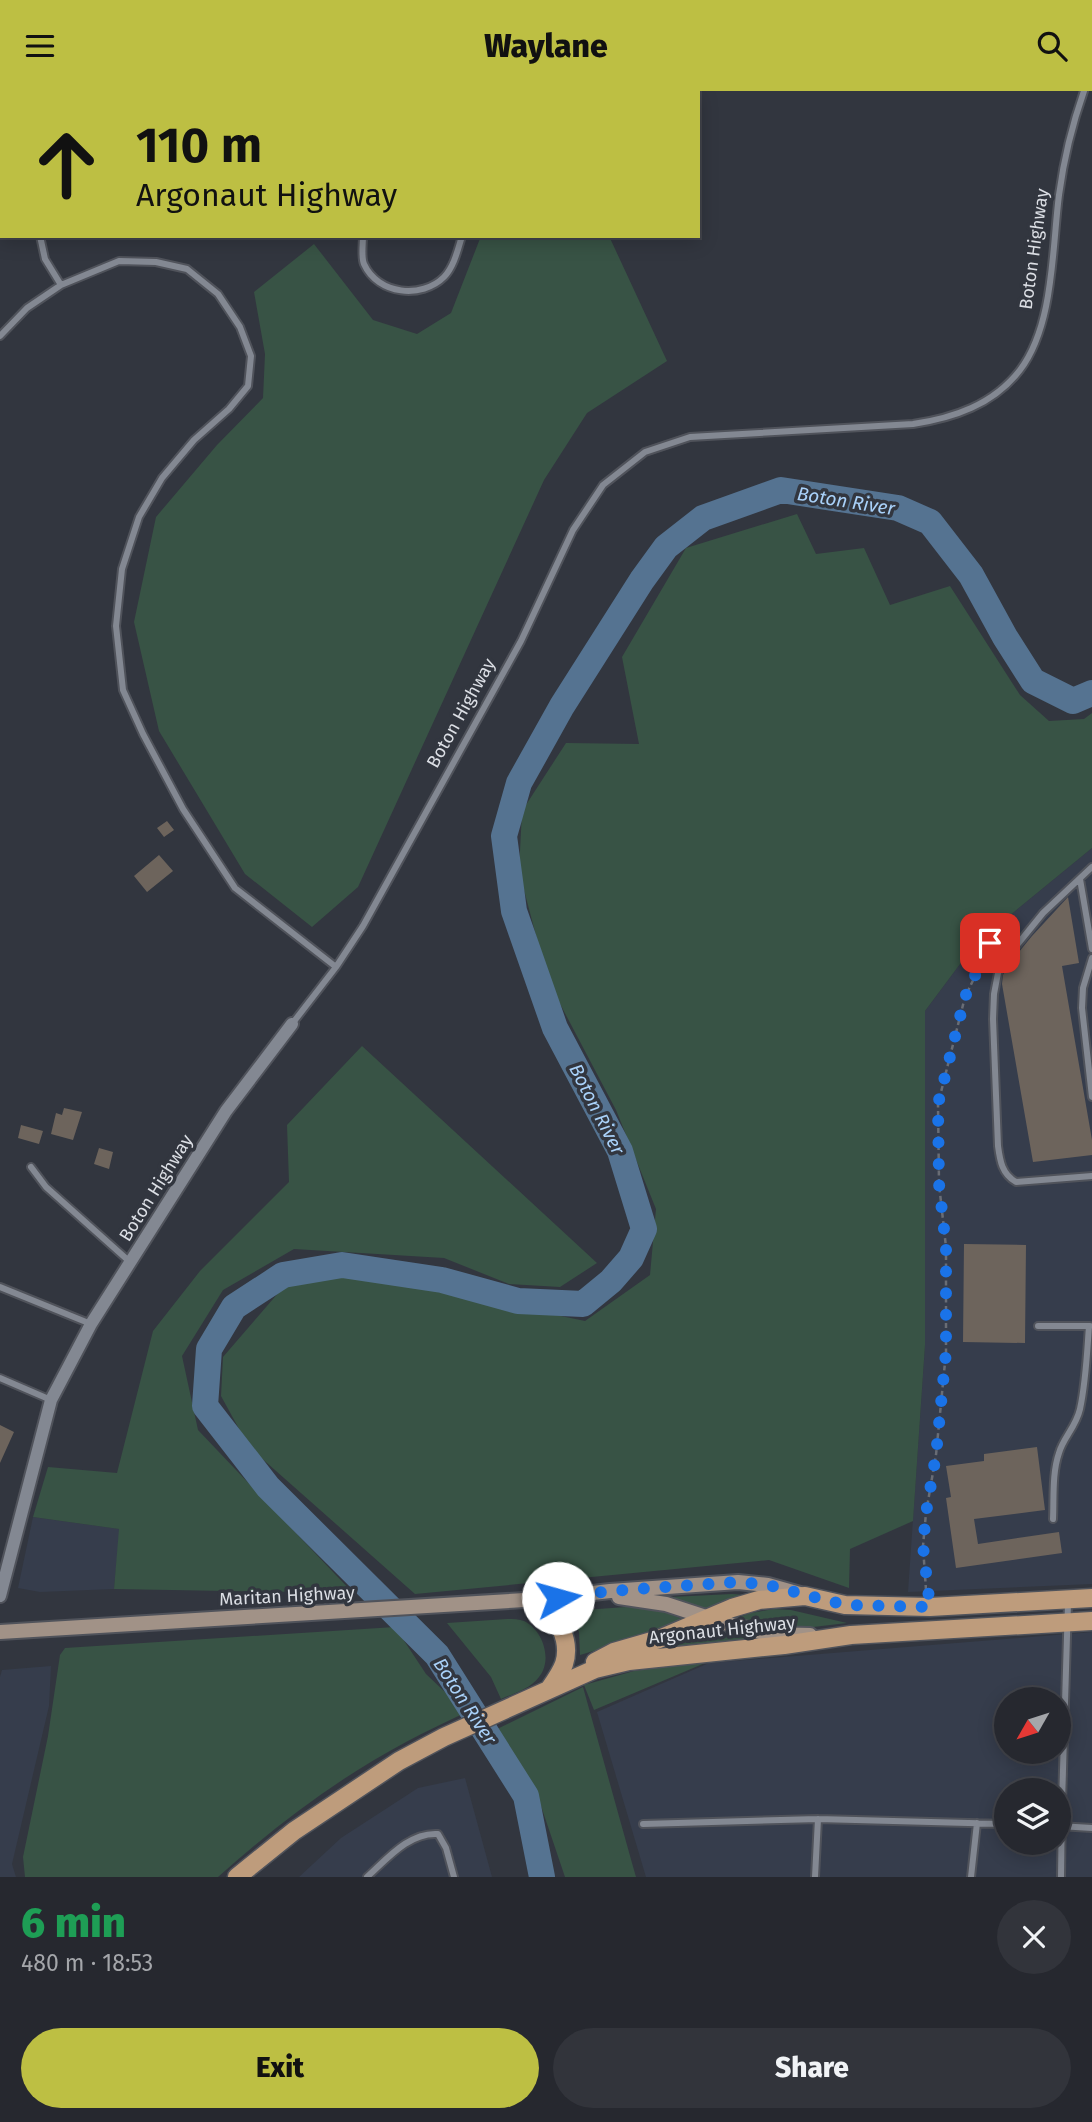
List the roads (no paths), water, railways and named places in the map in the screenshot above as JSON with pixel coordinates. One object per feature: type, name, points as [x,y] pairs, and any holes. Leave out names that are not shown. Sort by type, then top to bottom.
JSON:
[{"type":"main road","name":"Maritan Highway","points":[[0,1632],[541,1599],[738,1582],[768,1585],[805,1595]]},
{"type":"main road","name":"Argonaut Highway","points":[[569,1680],[614,1652],[659,1639],[759,1599],[805,1595],[845,1605],[930,1607],[1092,1598]]},
{"type":"main road","name":"Maritan Highway","points":[[575,1596],[639,1599],[666,1604],[743,1629],[768,1634],[851,1635]]},
{"type":"main road","points":[[541,1599],[559,1623],[565,1645],[564,1664],[551,1688]]},
{"type":"main road","name":"Argonaut Highway","points":[[237,1877],[293,1831],[399,1761],[444,1737],[595,1669],[629,1661],[784,1645],[851,1635],[1092,1621]]},
{"type":"street","name":"Boton Highway","points":[[0,1596],[51,1400],[91,1324],[226,1111],[292,1024]]},
{"type":"lane","name":"Boton Highway","points":[[292,1024],[336,967],[363,926],[521,641],[573,530],[603,485],[645,452],[690,437],[913,424],[943,419],[965,412],[985,401],[1020,370],[1032,348],[1046,305],[1065,155],[1072,124],[1084,91]]},
{"type":"lane","points":[[40,238],[45,259],[61,285]]},
{"type":"lane","points":[[363,238],[363,262],[375,278],[393,289],[412,292],[430,289],[446,275],[462,238]]},
{"type":"lane","points":[[0,336],[27,308],[61,285],[119,261],[156,262],[187,269],[218,294],[240,327],[251,356],[248,386],[229,409],[194,440],[162,478],[139,517],[122,569],[116,626],[123,690],[142,734],[183,809],[235,888],[336,967]]},
{"type":"lane","points":[[1092,867],[1043,913],[1004,961],[993,994],[998,1146],[1000,1162],[1007,1177],[1016,1182],[1092,1176]]},
{"type":"lane","points":[[1080,879],[1092,950]]},
{"type":"lane","points":[[1092,958],[1083,988],[1082,1008],[1092,1097]]},
{"type":"lane","points":[[31,1167],[46,1187],[130,1262]]},
{"type":"lane","points":[[0,1287],[91,1324]]},
{"type":"lane","points":[[1038,1326],[1090,1326],[1080,1412],[1059,1451],[1055,1468],[1053,1519]]},
{"type":"lane","points":[[0,1378],[51,1400]]},
{"type":"lane","points":[[1062,1778],[1068,1599]]},
{"type":"lane","points":[[816,1877],[818,1819]]},
{"type":"lane","points":[[643,1824],[818,1819],[994,1824]]},
{"type":"lane","points":[[971,1877],[977,1823]]},
{"type":"lane","points":[[1071,1827],[1092,1828]]},
{"type":"lane","points":[[367,1877],[403,1845],[427,1833],[439,1834],[454,1877]]},
{"type":"lane","points":[[1061,1855],[1062,1877]]},
{"type":"waterway","name":"Boton River","points":[[542,1877],[526,1796],[437,1655],[268,1487],[205,1406],[209,1349],[234,1307],[283,1275],[342,1265],[442,1280],[518,1301],[583,1304],[611,1281],[631,1258],[644,1229],[620,1151],[555,1028],[514,911],[504,836],[519,783],[562,706],[666,547],[703,518],[781,490],[898,508],[930,522],[971,575],[1033,681],[1073,701],[1092,693]]}]
